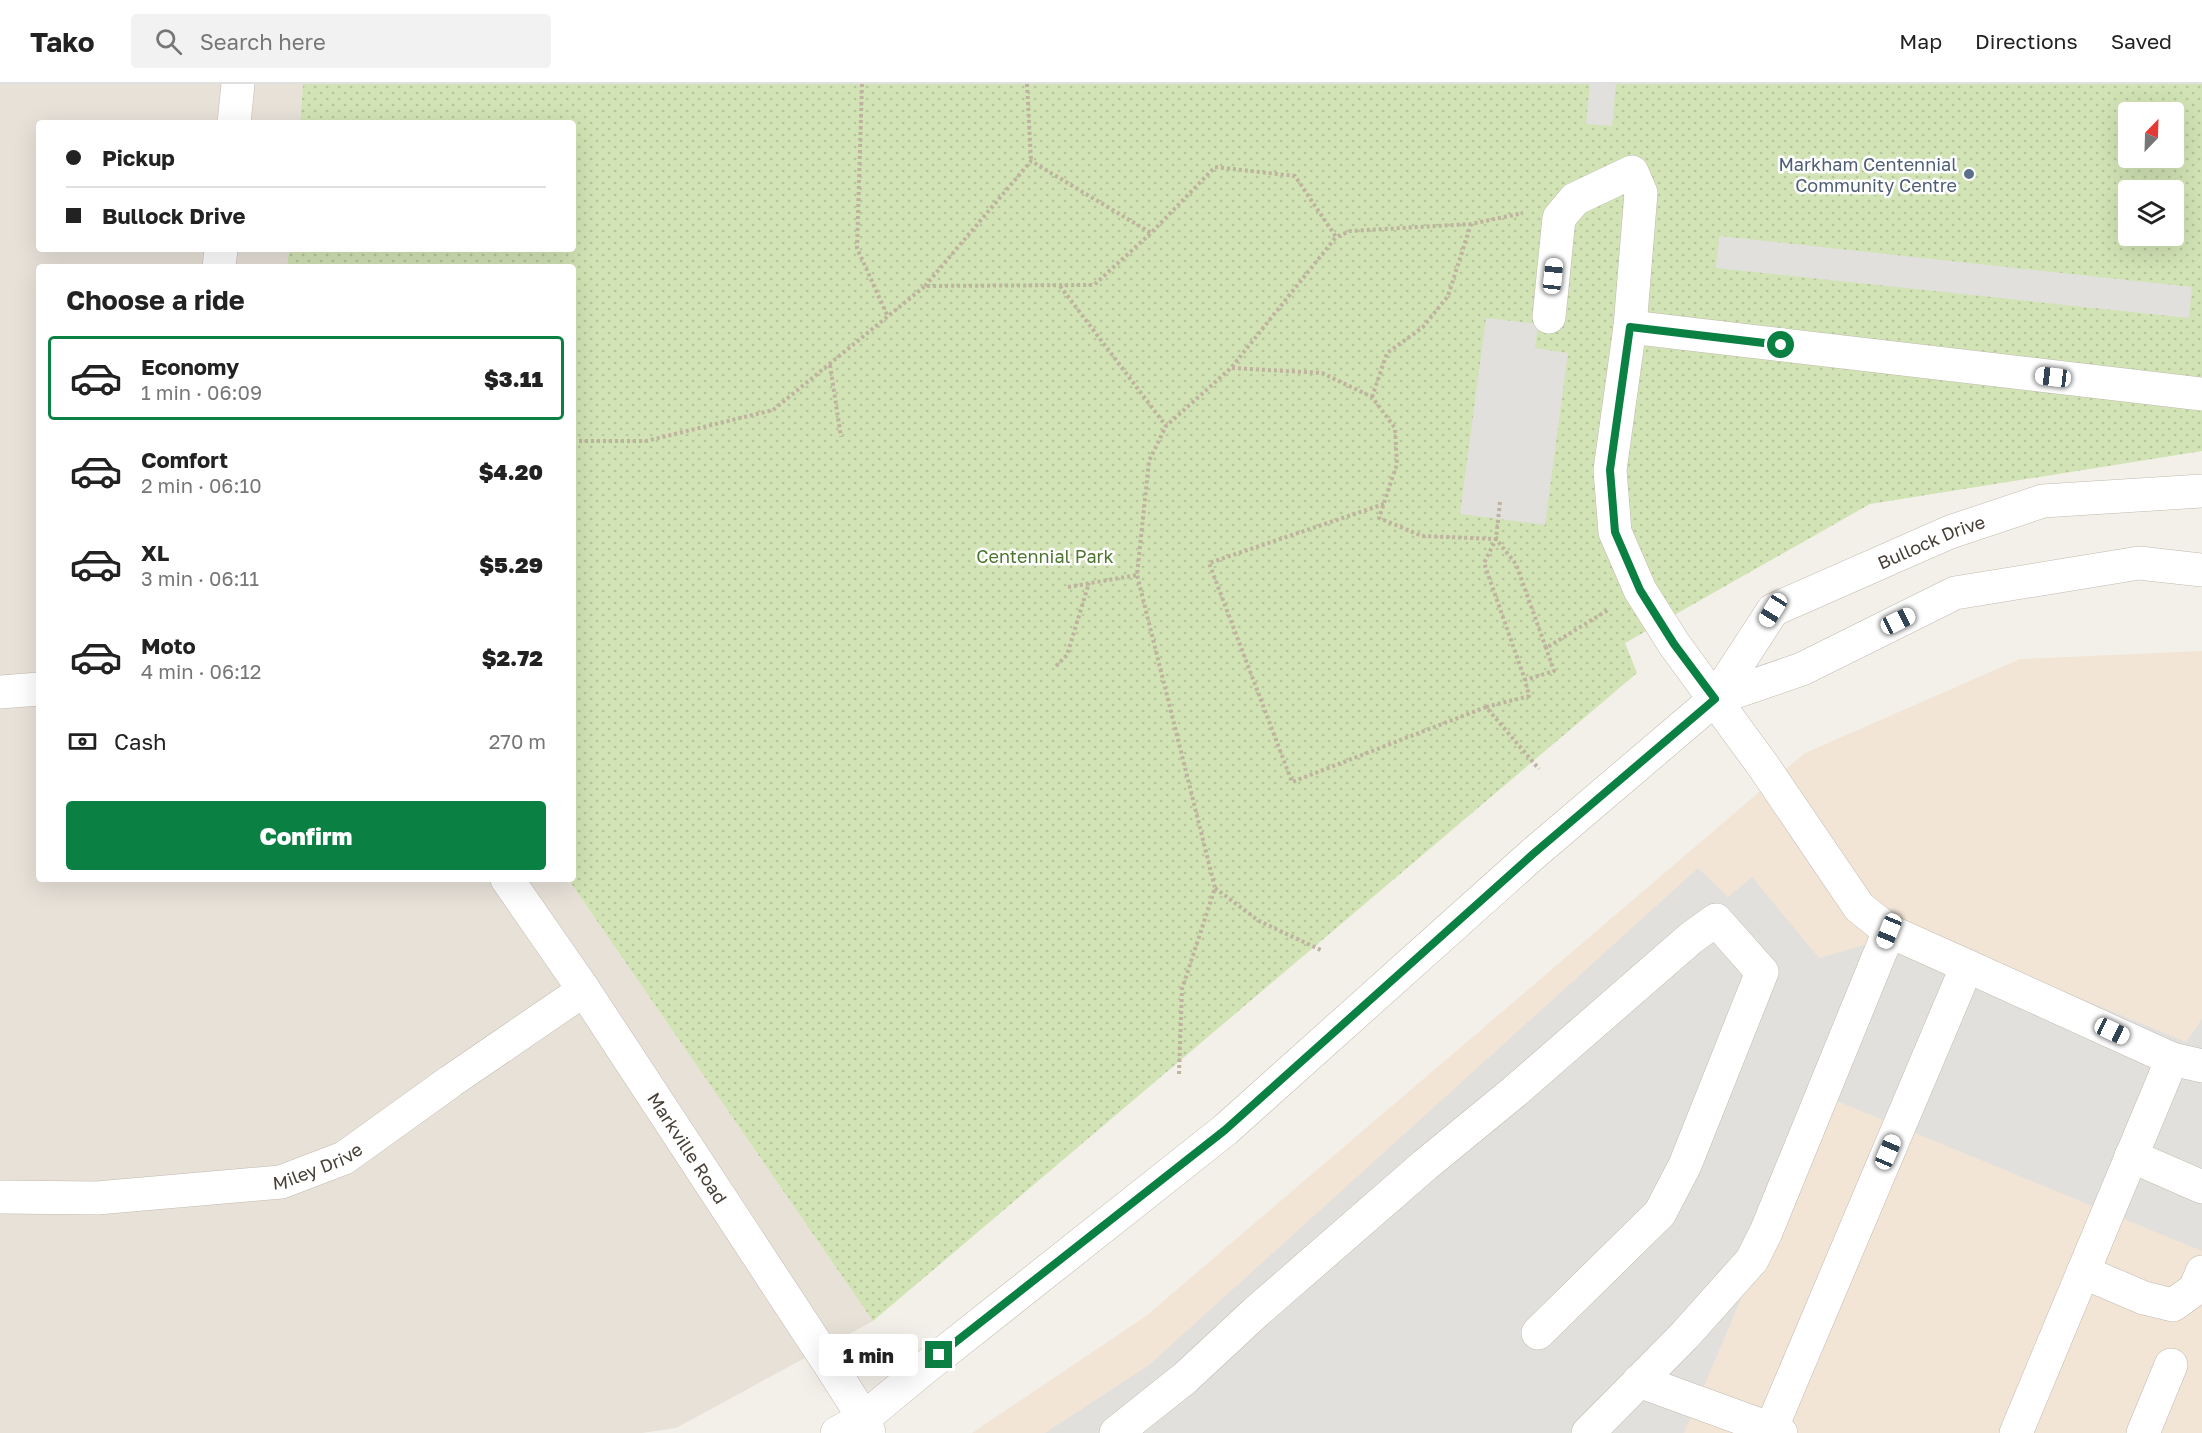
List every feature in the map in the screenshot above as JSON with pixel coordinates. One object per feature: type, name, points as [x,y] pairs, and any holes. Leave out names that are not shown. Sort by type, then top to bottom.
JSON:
[{"type":"street","points":[[234,120],[238,84]]},
{"type":"street","points":[[1549,318],[1559,219],[1575,199],[1632,172],[1641,193],[1630,327],[1610,470],[1615,532],[1640,590],[1674,644],[1771,776],[1859,907],[1889,931],[2187,1062],[2131,1156],[2016,1433]]},
{"type":"street","points":[[1630,327],[2202,394]]},
{"type":"street","name":"Bullock Drive","points":[[864,1429],[922,1370],[1225,1130],[1533,854],[1715,699],[1773,610],[1950,532],[2043,501],[2202,491]]},
{"type":"street","name":"Bullock Drive","points":[[1715,699],[1802,669],[1955,593],[2139,563],[2202,570]]},
{"type":"street","points":[[0,692],[36,689]]},
{"type":"street","name":"Markville Road","points":[[509,882],[584,990],[864,1429]]},
{"type":"street","points":[[1116,1433],[1185,1378],[1264,1305],[1425,1165],[1716,920],[1762,972],[1685,1165],[1660,1213],[1538,1333]]},
{"type":"street","points":[[1588,1433],[1685,1335],[1752,1260],[1766,1232],[1889,931]]},
{"type":"street","points":[[1639,1381],[1776,1431],[1967,966]]},
{"type":"street","name":"Miley Drive","points":[[0,1197],[97,1198],[281,1182],[344,1158],[584,990]]},
{"type":"street","points":[[2131,1156],[2202,1187]]},
{"type":"street","points":[[2083,1272],[2144,1298],[2173,1305],[2195,1289],[2202,1272]]},
{"type":"street","points":[[2143,1433],[2171,1365]]},
{"type":"path","points":[[862,84],[857,248],[888,317]]},
{"type":"path","points":[[576,441],[646,441],[773,410],[830,365],[925,286],[1031,161],[1027,84]]},
{"type":"path","points":[[1031,161],[1151,233]]},
{"type":"path","points":[[925,286],[1094,285],[1151,233],[1215,167],[1295,176],[1336,237]]},
{"type":"path","points":[[1179,1074],[1182,989],[1215,888],[1137,575],[1149,461],[1166,426],[1231,368],[1336,237],[1350,231],[1471,224],[1524,213]]},
{"type":"path","points":[[1372,397],[1387,353],[1423,327],[1449,296],[1471,224]]},
{"type":"path","points":[[1060,285],[1166,426]]},
{"type":"path","points":[[830,365],[841,437]]},
{"type":"path","points":[[1231,368],[1322,373],[1372,397],[1395,429],[1397,465],[1379,518],[1422,536],[1496,539],[1516,564],[1554,671],[1525,680]]},
{"type":"path","points":[[1384,504],[1209,563],[1292,782],[1486,707],[1529,696],[1484,563],[1496,539],[1500,502]]},
{"type":"path","points":[[1068,587],[1137,575]]},
{"type":"path","points":[[1056,666],[1067,655],[1089,583]]},
{"type":"path","points":[[1544,642],[1546,648],[1640,590]]},
{"type":"path","points":[[1486,707],[1539,769]]},
{"type":"path","points":[[1215,888],[1259,921],[1323,951]]},
{"type":"shaded area","points":[[0,84],[303,84],[300,120],[36,120],[36,252],[289,252],[287,264],[36,264],[36,882],[570,882],[873,1321],[676,1428],[642,1433],[0,1433]]},
{"type":"shaded area","points":[[1590,84],[1616,84],[1612,126],[1586,124]]},
{"type":"shaded area","points":[[1719,236],[2192,287],[2189,318],[1716,268]]},
{"type":"shaded area","points":[[1486,318],[1538,324],[1535,348],[1568,353],[1545,525],[1460,514]]},
{"type":"shaded area","points":[[2202,651],[2202,1433],[972,1433],[1146,1316],[1805,753],[2020,659]]},
{"type":"shaded area","points":[[1698,868],[1728,897],[1752,877],[1819,958],[1916,930],[2186,1042],[2202,1019],[2202,1251],[1827,1097],[1684,1433],[1045,1433],[1149,1365]]},
{"type":"green space","name":"Centennial Park","points":[[303,84],[2202,84],[2202,451],[1870,504],[1625,643],[1637,673],[873,1321],[570,882],[576,882],[576,264],[287,264],[289,252],[576,252],[576,120],[300,120]]},
{"type":"place","name":"Markham Centennial Community Centre","points":[[1969,174]]},
{"type":"route","points":[[939,1355],[1225,1130],[1533,854],[1715,699],[1674,644],[1640,590],[1615,532],[1610,470],[1630,327],[1781,345]]}]
